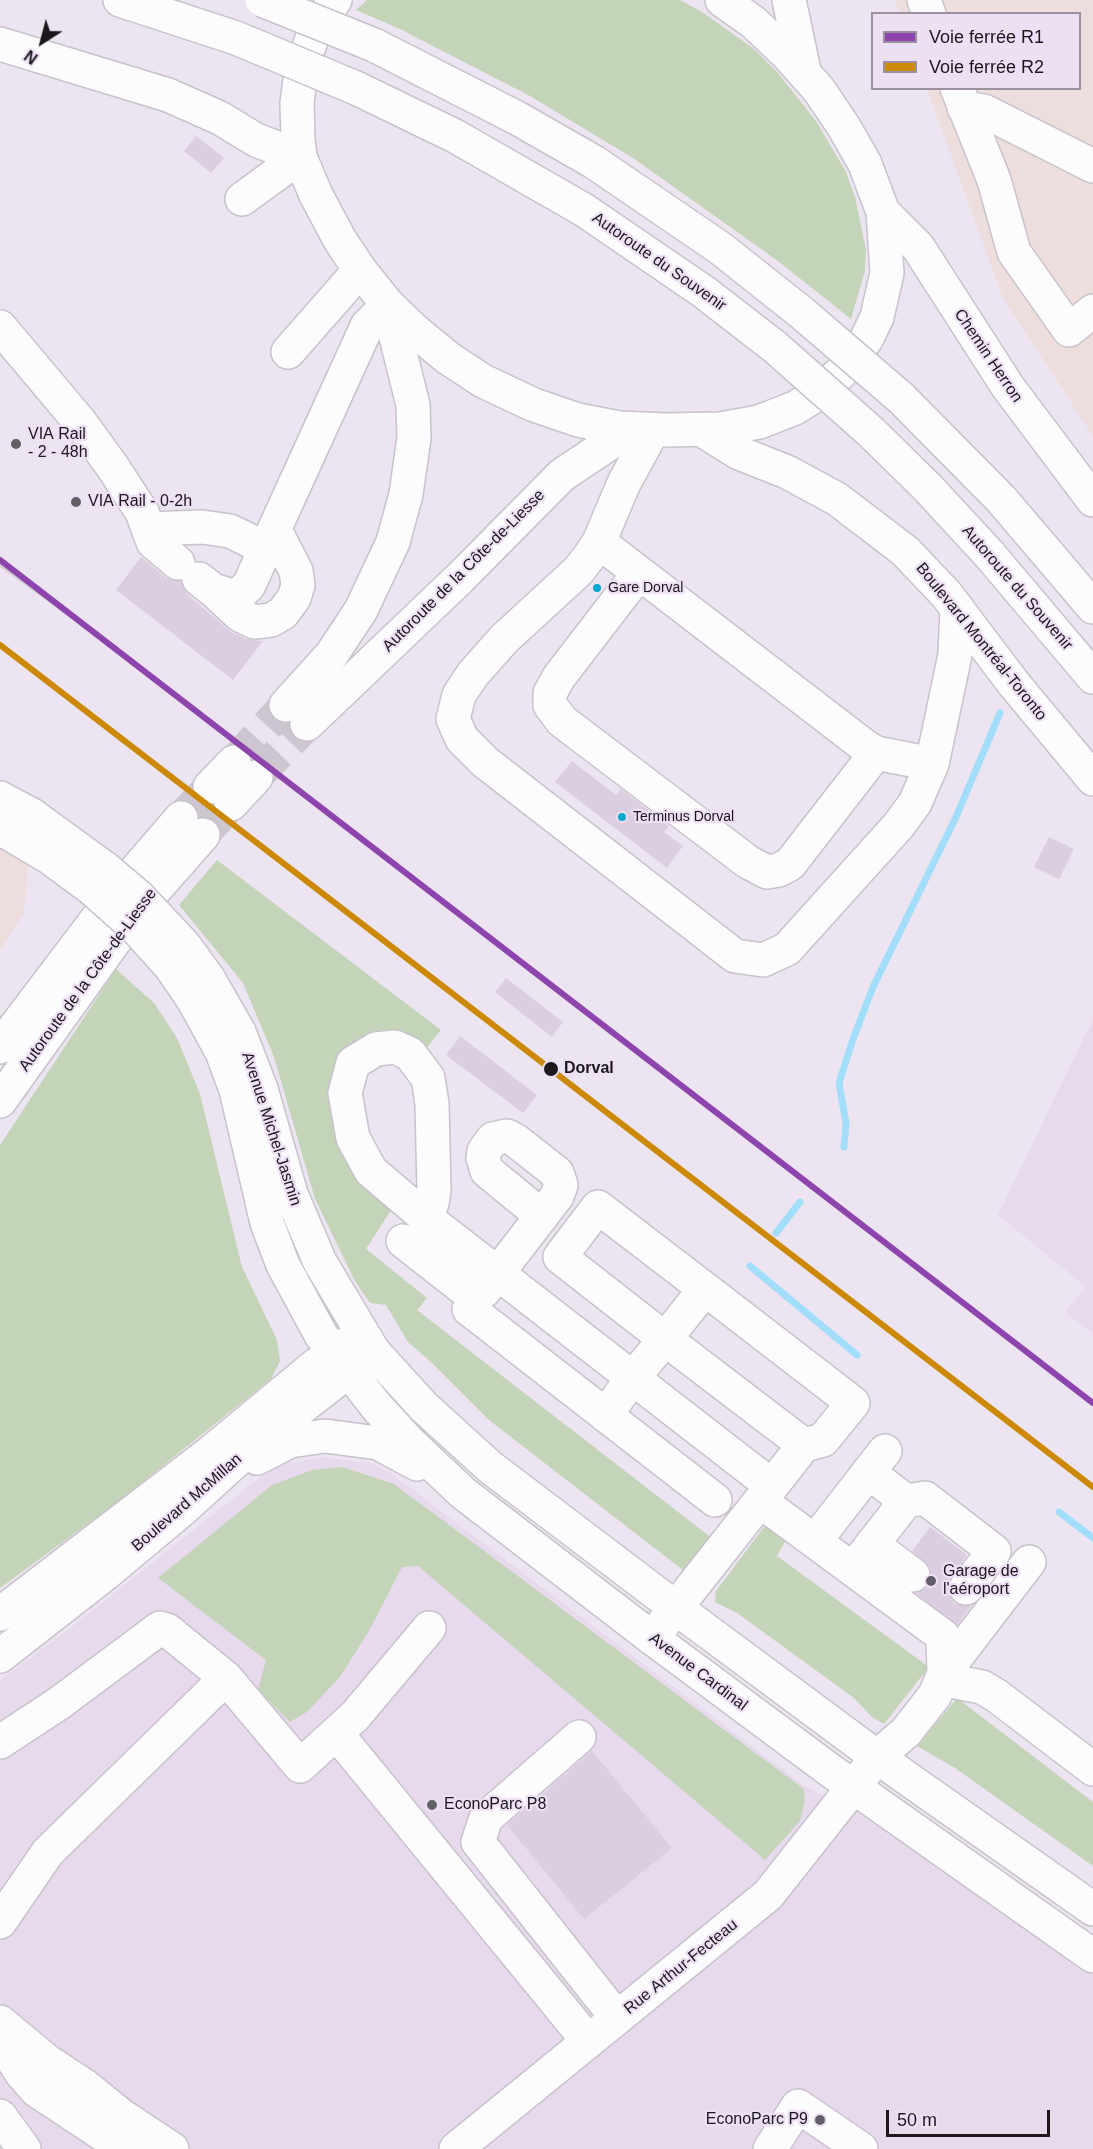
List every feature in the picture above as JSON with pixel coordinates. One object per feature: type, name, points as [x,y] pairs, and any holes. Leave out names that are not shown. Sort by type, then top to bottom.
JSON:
[{"type":"main road","name":"Autoroute du Souvenir","points":[[120,0],[236,38],[356,88],[455,136],[584,210],[704,292],[775,347],[871,432],[982,547],[1093,676]]},
{"type":"main road","points":[[262,0],[374,45],[517,118],[594,162],[720,248],[802,313],[901,398],[1001,499],[1093,607]]},
{"type":"main road","points":[[335,0],[316,28],[302,65],[296,122],[300,157],[327,218],[360,270],[388,305],[448,358],[494,387],[550,411],[597,424],[642,430],[702,430],[759,422],[795,408],[816,395],[847,367],[872,328],[884,295],[888,249],[883,212],[853,142],[834,110],[804,72],[771,38],[722,0]]},
{"type":"main road","points":[[789,0],[804,72]]},
{"type":"main road","points":[[0,44],[168,95],[220,118],[256,140],[300,157]]},
{"type":"main road","points":[[960,98],[1093,166]]},
{"type":"main road","points":[[960,98],[994,180],[1014,252],[1069,330],[1093,311]]},
{"type":"main road","points":[[242,199],[300,157]]},
{"type":"main road","name":"Chemin Herron","points":[[883,212],[918,247],[1001,378],[1093,500]]},
{"type":"main road","points":[[288,352],[360,270]]},
{"type":"main road","points":[[197,577],[232,596],[240,594],[256,572],[367,326],[388,305]]},
{"type":"main road","name":"Autoroute de la Côte-de-Liesse","points":[[388,305],[412,405],[414,438],[410,478],[385,561],[361,610],[297,714],[460,578],[562,475],[642,430]]},
{"type":"main road","points":[[5,336],[80,422],[129,492],[153,542],[240,615],[254,622],[271,620],[283,613],[294,598],[298,585],[296,571],[271,540],[202,526],[148,529]]},
{"type":"main road","points":[[642,430],[599,542],[578,571],[504,639],[472,674],[456,701],[454,724],[462,740],[485,762],[735,956],[749,960],[775,956],[787,949],[899,825],[923,789],[932,764],[955,655],[957,608]]},
{"type":"main road","name":"Boulevard Montréal-Toronto","points":[[702,430],[739,453],[787,472],[853,509],[922,567],[957,608],[1014,684],[1093,779]]},
{"type":"main road","points":[[599,542],[837,726],[876,753],[932,764]]},
{"type":"main road","points":[[639,573],[550,693],[550,705],[562,722],[760,870],[774,872],[786,867],[876,753]]},
{"type":"main road","points":[[220,796],[245,769]]},
{"type":"main road","name":"Avenue Michel-Jasmin","points":[[0,798],[32,815],[99,879],[135,927],[171,967],[194,1001],[230,1042],[236,1090],[274,1242],[304,1307],[354,1352]]},
{"type":"main road","name":"Autoroute de la Côte-de-Liesse","points":[[0,1047],[119,890],[192,827],[136,911],[0,1101]]},
{"type":"main road","name":"Avenue Michel-Jasmin","points":[[0,828],[99,879]]},
{"type":"main road","points":[[424,1217],[432,1203],[434,1191],[432,1104],[428,1078],[410,1054],[394,1047],[376,1049],[359,1057],[349,1071],[345,1093],[349,1122],[358,1149],[371,1171],[424,1217],[633,1378],[766,1493],[815,1541],[913,1575]]},
{"type":"main road","points":[[652,1638],[804,1445],[823,1440],[853,1403],[598,1207],[560,1257],[804,1445]]},
{"type":"main road","points":[[542,1215],[469,1309],[715,1500]]},
{"type":"main road","points":[[403,1241],[477,1299]]},
{"type":"main road","points":[[605,1415],[705,1289]]},
{"type":"main road","points":[[354,1352],[458,1440],[676,1608],[877,1757],[1093,1909]]},
{"type":"main road","name":"Avenue Cardinal","points":[[354,1352],[392,1424],[463,1493],[652,1638],[854,1787],[1093,1956]]},
{"type":"main road","name":"Boulevard McMillan","points":[[0,1656],[184,1508],[354,1352]]},
{"type":"main road","name":"Boulevard McMillan","points":[[0,1614],[354,1352]]},
{"type":"main road","points":[[184,1508],[273,1448],[308,1437],[325,1436],[362,1440],[388,1447],[463,1493]]},
{"type":"main road","points":[[815,1541],[877,1462],[906,1501]]},
{"type":"main road","points":[[863,1557],[906,1501],[925,1498],[994,1551],[966,1588]]},
{"type":"main road","points":[[863,1557],[942,1636],[944,1673]]},
{"type":"main road","points":[[944,1673],[1029,1562]]},
{"type":"main road","points":[[0,1742],[58,1704],[160,1628],[167,1630],[226,1678],[300,1766],[337,1734],[367,1703],[429,1628]]},
{"type":"main road","points":[[944,1673],[956,1682],[982,1687],[997,1696],[1093,1769]]},
{"type":"main road","name":"Rue Arthur-Fecteau","points":[[456,2149],[768,1895],[877,1757],[893,1722],[921,1685],[944,1673]]},
{"type":"main road","points":[[0,1922],[48,1852],[226,1678]]},
{"type":"main road","points":[[337,1734],[588,2041]]},
{"type":"main road","points":[[579,1737],[486,1818],[477,1842],[617,2018]]},
{"type":"main road","points":[[5,2032],[85,2086],[125,2149]]},
{"type":"main road","points":[[770,2149],[798,2106],[861,2149]]},
{"type":"main road","points":[[0,2116],[24,2149]]},
{"type":"main road","points":[[108,2122],[144,2149]]},
{"type":"main road","points":[[108,2122],[172,2149]]},
{"type":"shaded area","points":[[895,0],[1093,0],[1093,436],[1003,298],[927,90],[1081,90],[1081,12],[900,12]]},
{"type":"shaded area","points":[[0,848],[28,865],[24,913],[0,950]]},
{"type":"shaded area","points":[[1093,1019],[1093,1334],[1065,1312],[1086,1287],[998,1215]]},
{"type":"shaded area","points":[[322,1457],[370,1463],[392,1474],[805,1786],[902,1836],[1093,1971],[1093,2149],[0,2149],[0,1680],[69,1629],[260,1477],[285,1464]]},
{"type":"green space","points":[[367,0],[680,0],[702,12],[754,49],[777,72],[816,121],[846,172],[855,197],[866,250],[865,271],[851,319],[778,261],[633,158],[530,96],[400,29],[356,10]]},
{"type":"green space","points":[[217,860],[441,1030],[425,1050],[342,1060],[393,1207],[366,1249],[427,1298],[417,1310],[713,1539],[688,1574],[489,1420],[408,1342],[386,1305],[370,1303],[355,1281],[315,1199],[274,1057],[243,983],[179,905]]},
{"type":"green space","points":[[116,969],[154,1003],[177,1038],[200,1094],[242,1267],[277,1340],[280,1361],[271,1379],[115,1504],[0,1588],[0,1145]]},
{"type":"green space","points":[[342,1467],[394,1484],[804,1789],[805,1801],[800,1821],[765,1860],[418,1566],[402,1567],[370,1629],[340,1677],[307,1712],[290,1722],[258,1690],[266,1660],[158,1578],[272,1485],[312,1470]]},
{"type":"green space","points":[[764,1527],[772,1527],[786,1540],[777,1556],[929,1667],[884,1724],[872,1717],[854,1698],[737,1613],[715,1602],[716,1591]]},
{"type":"green space","points":[[957,1698],[1093,1802],[1093,1866],[955,1768],[917,1746]]},
{"type":"building","points":[[196,136],[224,158],[211,173],[184,151]]},
{"type":"building","points":[[141,557],[166,578],[181,581],[187,594],[231,632],[246,639],[263,641],[233,680],[116,590]]},
{"type":"building","name":"Terminus Dorval","points":[[572,761],[616,795],[621,789],[669,826],[664,832],[683,846],[667,868],[555,782]]},
{"type":"building","points":[[1049,837],[1074,849],[1059,879],[1034,867]]},
{"type":"building","points":[[506,978],[563,1022],[552,1037],[495,992]]},
{"type":"building","points":[[460,1036],[537,1095],[523,1113],[446,1055]]},
{"type":"building","name":"Garage de l'aéroport","points":[[930,1527],[967,1555],[948,1585],[949,1595],[954,1603],[971,1606],[957,1625],[916,1593],[928,1587],[932,1577],[930,1567],[912,1551]]},
{"type":"building","points":[[592,1751],[672,1848],[584,1919],[507,1825]]},
{"type":"waterway","points":[[844,1147],[846,1123],[839,1083],[853,1039],[873,987],[956,817],[1000,713]]},
{"type":"waterway","points":[[776,1233],[800,1202]]},
{"type":"waterway","points":[[750,1266],[857,1355]]},
{"type":"waterway","points":[[1059,1512],[1093,1538]]},
{"type":"tunnel","points":[[234,762],[286,705]]},
{"type":"tunnel","points":[[256,777],[307,724]]},
{"type":"tunnel","points":[[181,818],[210,787]]},
{"type":"tunnel","points":[[203,835],[231,804]]},
{"type":"railway","points":[[0,564],[70,615]]},
{"type":"rail line","name":"R1","points":[[0,560],[1093,1403]]},
{"type":"rail line","name":"R2","points":[[0,645],[1093,1487]]},
{"type":"place","name":"VIA Rail - 2 - 48h","points":[[16,444]]},
{"type":"place","name":"VIA Rail - 0-2h","points":[[76,502]]},
{"type":"place","name":"Gare Dorval","points":[[597,588]]},
{"type":"place","name":"Terminus Dorval","points":[[622,817]]},
{"type":"place","name":"Dorval","points":[[551,1069]]},
{"type":"place","name":"Garage de l'aéroport","points":[[931,1581]]},
{"type":"place","name":"EconoParc P8","points":[[432,1805]]},
{"type":"place","name":"EconoParc P9","points":[[820,2120]]}]
